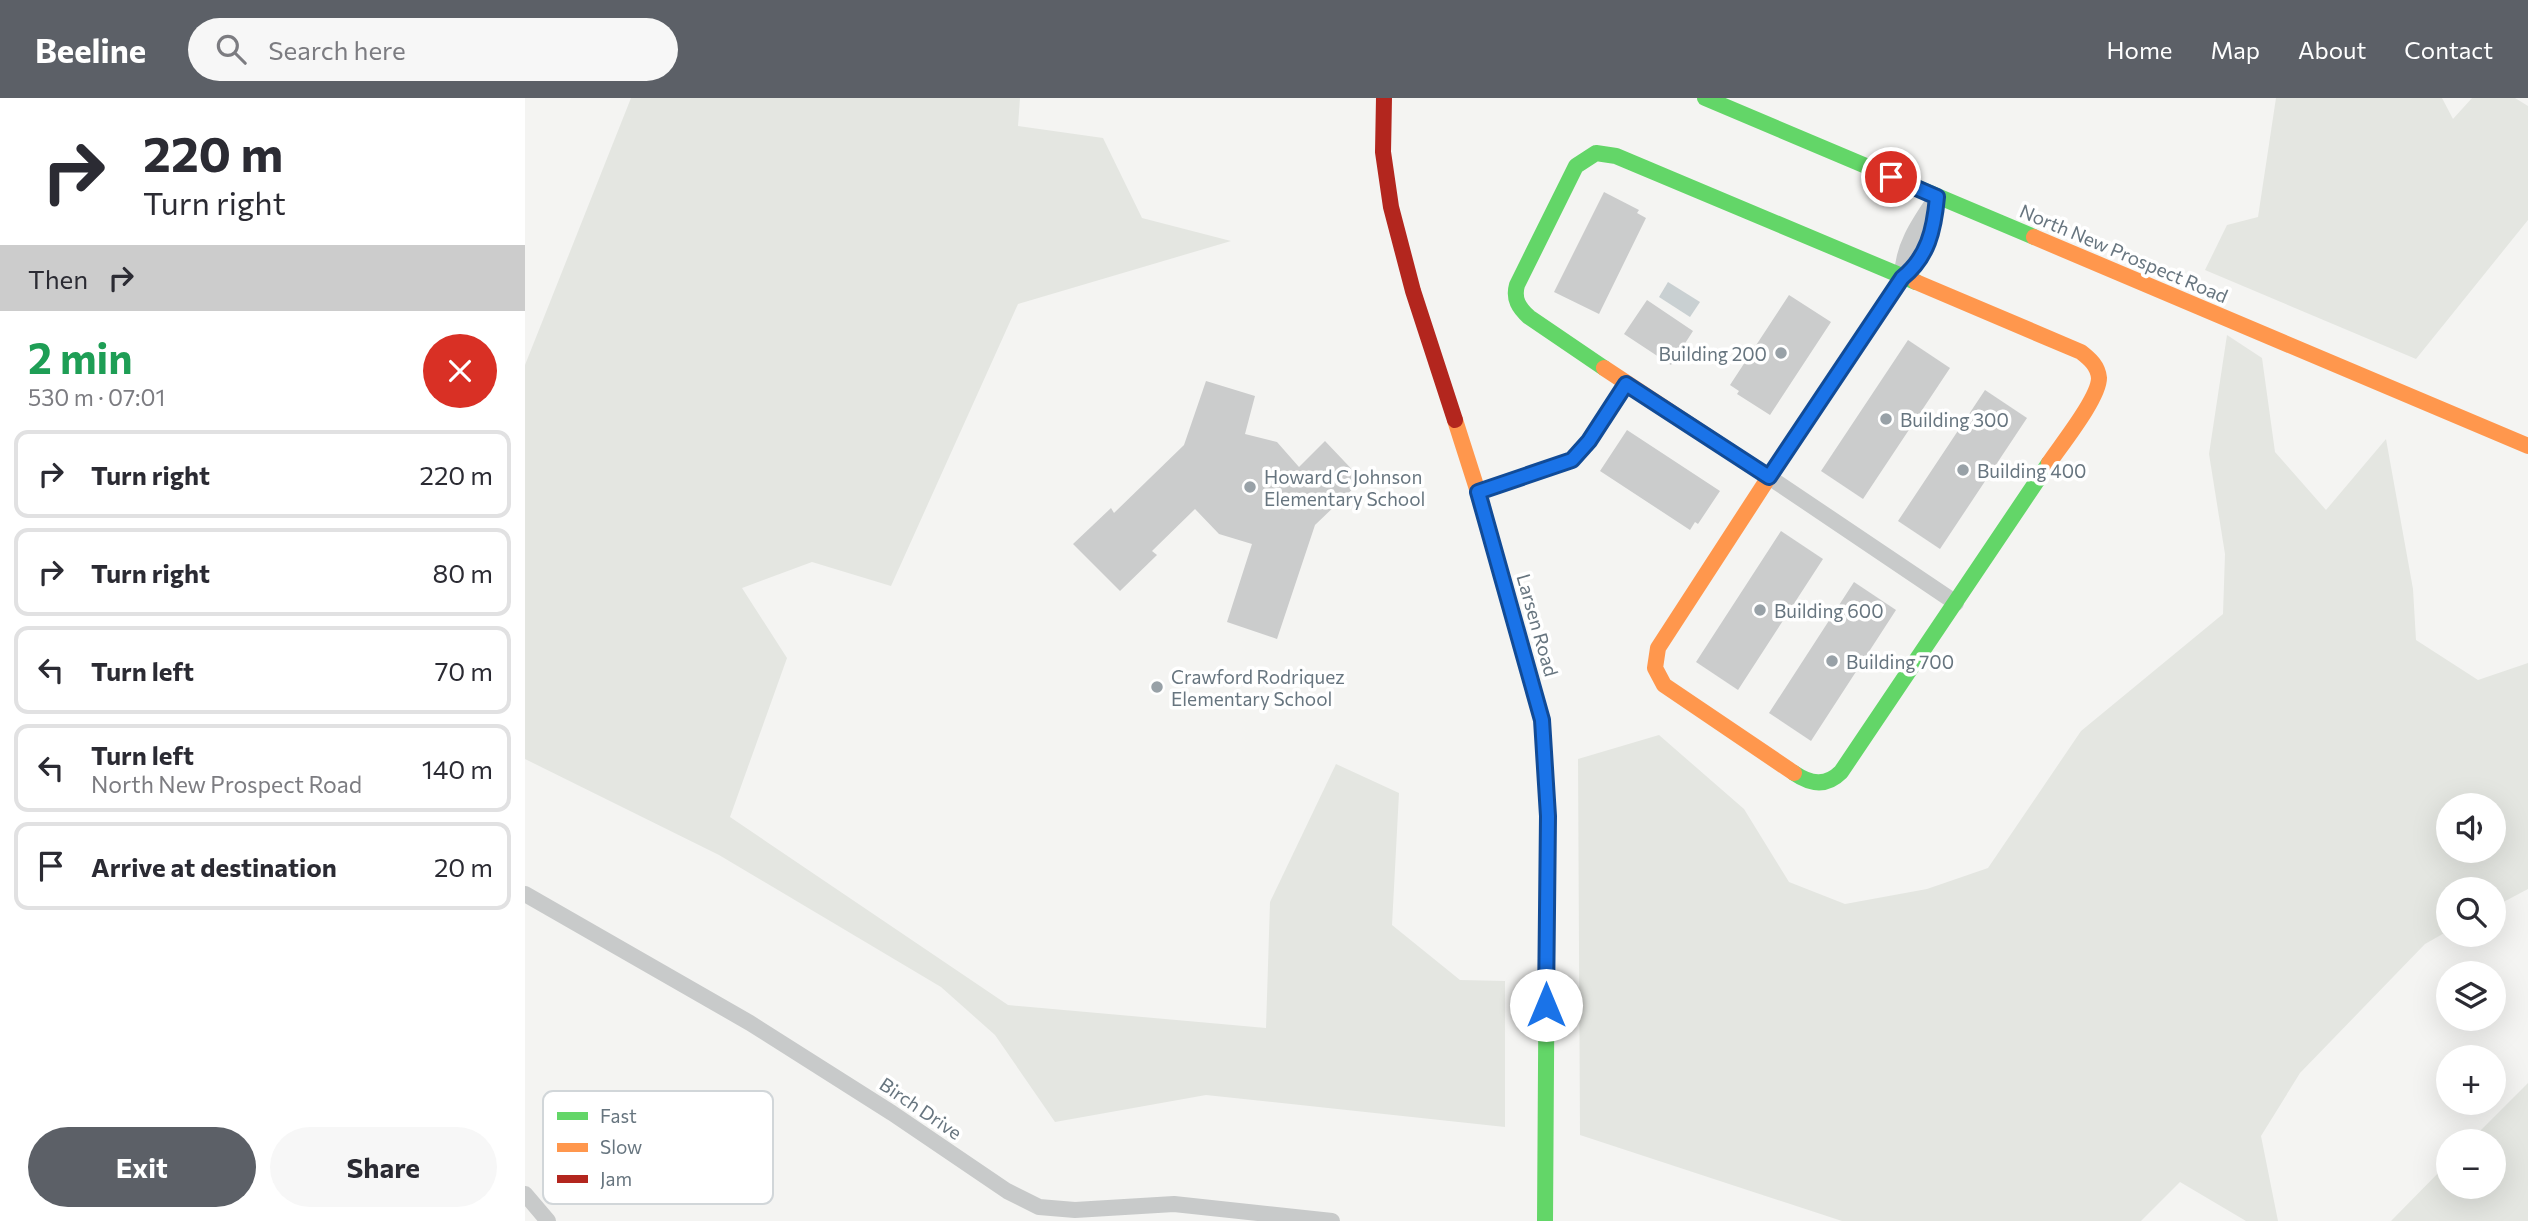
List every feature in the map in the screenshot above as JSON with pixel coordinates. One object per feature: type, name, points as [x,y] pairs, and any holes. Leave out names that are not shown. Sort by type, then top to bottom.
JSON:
[{"type":"street","points":[[1373,98],[1383,152]]},
{"type":"street","name":"Larsen Road","points":[[1384,98],[1383,152],[1391,207],[1413,290],[1478,492],[1537,695],[1545,747],[1548,816],[1545,1221]]},
{"type":"street","name":"North New Prospect Road","points":[[1705,98],[2528,446]]},
{"type":"street","points":[[1937,197],[1934,228],[1917,266],[1902,278],[1769,477],[1654,657],[1654,667],[1659,680],[1809,782],[1826,783],[1834,780],[1846,766],[1956,603],[2094,396],[2098,387],[2098,370],[2090,357],[2081,352],[1902,278],[1616,156],[1596,153],[1576,166],[1517,285],[1515,298],[1521,311],[1529,317],[1626,384],[1769,477],[1956,603]]},
{"type":"street","points":[[1478,492],[1572,460],[1589,441],[1626,384]]},
{"type":"street","name":"Birch Drive","points":[[525,894],[750,1023],[892,1113],[1007,1191],[1039,1207],[1075,1210],[1174,1204],[1332,1221]]},
{"type":"street","points":[[525,1194],[548,1221]]},
{"type":"street","points":[[1029,1221],[1039,1207]]},
{"type":"shaded area","points":[[631,98],[1020,98],[1018,126],[1103,138],[1142,218],[1231,241],[1018,304],[891,586],[812,562],[742,588],[787,658],[730,817],[1008,1005],[1266,1028],[1270,902],[1336,764],[1399,793],[1392,925],[1460,980],[1505,981],[1505,1127],[1206,1095],[1055,1122],[995,1035],[941,987],[719,855],[525,759],[525,365]]},
{"type":"shaded area","points":[[2276,98],[2442,98],[2453,119],[2472,98],[2515,98],[2528,106],[2528,220],[2416,359],[2205,270],[2227,225],[2258,217]]},
{"type":"shaded area","points":[[1668,282],[1700,302],[1690,317],[1659,297]]},
{"type":"shaded area","points":[[2227,335],[2262,358],[2275,452],[2326,510],[2386,439],[2413,589],[2416,640],[2478,680],[2528,663],[2528,889],[2506,901],[2506,877],[2436,877],[2436,938],[2425,944],[2300,1073],[2261,1136],[2278,1221],[2246,1221],[2180,1182],[2141,1221],[1842,1221],[1580,1135],[1578,759],[1659,735],[1744,809],[1789,882],[1845,904],[1927,889],[1988,868],[2081,731],[2223,614],[2225,554],[2209,454]]},
{"type":"shaded area","points":[[2528,1083],[2528,1221],[2391,1221],[2436,1175],[2436,1199],[2506,1199],[2506,1129],[2482,1129],[2496,1115],[2506,1115],[2506,1105]]},
{"type":"building","points":[[1604,192],[1639,210],[1637,213],[1646,218],[1599,314],[1554,292]]},
{"type":"building","name":"Building 200","points":[[1789,295],[1831,322],[1770,415],[1737,394],[1739,391],[1730,385]]},
{"type":"building","points":[[1647,300],[1693,331],[1671,365],[1624,334]]},
{"type":"building","name":"Building 300","points":[[1908,340],[1950,368],[1863,499],[1821,471]]},
{"type":"building","points":[[1206,381],[1255,396],[1245,434],[1277,442],[1299,467],[1325,441],[1362,480],[1315,525],[1277,639],[1227,622],[1252,544],[1219,534],[1195,509],[1152,551],[1157,555],[1120,591],[1073,544],[1111,508],[1114,513],[1184,445]]},
{"type":"building","name":"Building 400","points":[[1985,390],[2027,418],[1940,549],[1898,521]]},
{"type":"building","points":[[1627,430],[1720,491],[1698,524],[1695,522],[1690,530],[1600,471]]},
{"type":"building","name":"Building 600","points":[[1781,531],[1823,559],[1738,690],[1696,662]]},
{"type":"building","name":"Building 700","points":[[1854,582],[1896,610],[1811,741],[1769,713]]},
{"type":"traffic: fast","points":[[1705,98],[2034,237]]},
{"type":"traffic: fast","points":[[1596,153],[1616,156],[1916,282]]},
{"type":"traffic: fast","points":[[1596,153],[1576,166],[1517,285],[1516,299],[1529,317],[1604,368]]},
{"type":"traffic: fast","points":[[1794,773],[1806,780],[1824,782],[1841,772],[2049,463]]},
{"type":"traffic: fast","points":[[1545,1221],[1547,912]]},
{"type":"traffic: slow","points":[[2034,237],[2528,446]]},
{"type":"traffic: slow","points":[[1916,282],[2081,352],[2093,363],[2099,378],[2093,397],[2049,463]]},
{"type":"traffic: slow","points":[[1604,368],[1769,477],[1658,648],[1655,668],[1664,685],[1794,773]]},
{"type":"traffic: slow","points":[[1455,420],[1542,720],[1548,816],[1547,912]]},
{"type":"traffic: jam","points":[[1384,98],[1383,152],[1391,207],[1413,291],[1455,420]]},
{"type":"place","name":"Building 200","points":[[1781,353]]},
{"type":"place","name":"Building 300","points":[[1886,419]]},
{"type":"place","name":"Building 400","points":[[1963,470]]},
{"type":"place","name":"Howard C Johnson Elementary School","points":[[1250,487]]},
{"type":"place","name":"Building 600","points":[[1760,610]]},
{"type":"place","name":"Building 700","points":[[1832,661]]},
{"type":"place","name":"Crawford Rodriquez Elementary School","points":[[1157,687]]},
{"type":"route","points":[[1546,1005],[1548,816],[1542,720],[1478,492],[1572,460],[1589,441],[1626,384],[1769,477],[1902,278],[1917,266],[1934,228],[1937,197],[1891,177]]}]
